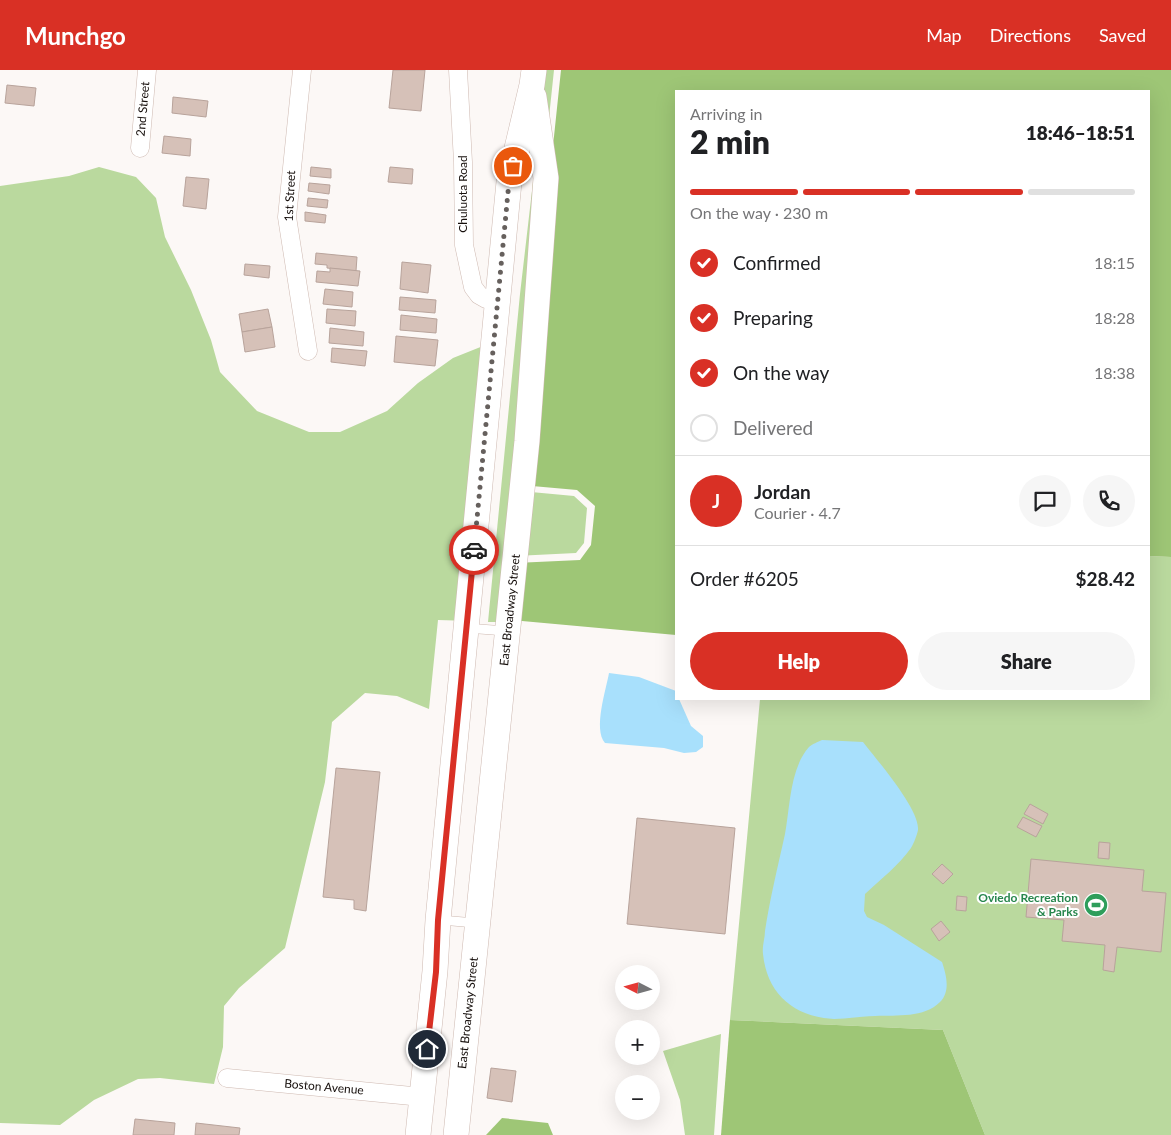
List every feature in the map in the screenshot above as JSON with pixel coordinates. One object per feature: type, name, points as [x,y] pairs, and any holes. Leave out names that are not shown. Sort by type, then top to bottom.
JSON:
[{"type":"main road","name":"East Broadway Street","points":[[418,1135],[436,972],[438,920],[509,182],[533,77]]},
{"type":"main road","name":"East Broadway Street","points":[[456,1135],[527,441],[546,178],[533,77]]},
{"type":"main road","points":[[422,1097],[442,1115],[447,1135]]},
{"type":"street","name":"2nd Street","points":[[140,148],[147,70]]},
{"type":"street","name":"1st Street","points":[[302,70],[287,217],[308,351]]},
{"type":"street","name":"Chuluota Road","points":[[458,70],[464,162],[464,245],[473,287],[479,295],[498,300]]},
{"type":"street","name":"Boston Avenue","points":[[227,1078],[422,1097]]},
{"type":"lane","points":[[466,628],[507,632]]},
{"type":"lane","points":[[438,920],[478,924]]},
{"type":"green space","points":[[546,70],[554,70],[511,478],[531,492],[574,496],[587,508],[584,543],[576,553],[515,556],[504,622],[488,622],[520,294]]},
{"type":"green space","points":[[561,70],[1171,70],[1171,557],[1150,556],[1150,90],[675,90],[675,635],[511,620],[515,563],[580,560],[591,545],[595,506],[577,490],[532,486],[518,478]]},
{"type":"green space","points":[[99,167],[136,177],[156,198],[165,237],[191,290],[211,340],[220,372],[257,411],[309,432],[340,432],[387,411],[418,383],[453,358],[498,340],[471,621],[438,620],[429,709],[397,696],[365,693],[332,722],[325,782],[285,948],[239,988],[224,1006],[223,1047],[214,1084],[160,1078],[138,1079],[94,1100],[60,1125],[0,1123],[0,186],[69,176]]},
{"type":"green space","name":"Oviedo Recreation & Parks","points":[[1150,556],[1171,557],[1171,1135],[985,1135],[943,1030],[730,1020],[760,700],[1150,700]]},
{"type":"green space","points":[[730,1020],[943,1030],[985,1135],[721,1135]]},
{"type":"green space","points":[[721,1034],[714,1135],[685,1135],[680,1100],[663,1051]]},
{"type":"green space","points":[[502,1118],[548,1123],[553,1135],[486,1135]]},
{"type":"water","points":[[609,673],[639,677],[675,691],[675,700],[679,700],[691,726],[703,736],[703,747],[696,752],[684,753],[664,748],[605,743],[600,729],[603,699]]},
{"type":"water","points":[[822,740],[863,742],[905,797],[917,821],[918,830],[911,848],[895,867],[865,894],[864,911],[867,917],[884,925],[942,962],[946,977],[946,993],[940,1002],[926,1011],[901,1015],[834,1019],[820,1017],[807,1014],[785,1001],[770,981],[763,954],[763,945],[794,777],[803,756],[810,746]]},
{"type":"building","points":[[393,70],[425,70],[421,111],[389,108]]},
{"type":"building","points":[[7,85],[36,88],[34,106],[5,103]]},
{"type":"building","points":[[173,97],[208,101],[206,117],[172,113]]},
{"type":"building","points":[[164,136],[191,139],[190,156],[162,153]]},
{"type":"building","points":[[311,167],[331,169],[331,178],[310,176]]},
{"type":"building","points":[[390,167],[413,169],[412,184],[388,182]]},
{"type":"building","points":[[186,177],[209,179],[206,209],[183,206]]},
{"type":"building","points":[[309,183],[330,185],[329,194],[308,191]]},
{"type":"building","points":[[308,198],[328,200],[327,208],[307,206]]},
{"type":"building","points":[[305,212],[326,215],[325,223],[305,221]]},
{"type":"building","points":[[316,253],[357,257],[356,271],[327,268],[327,265],[315,264]]},
{"type":"building","points":[[402,262],[431,265],[428,293],[400,289]]},
{"type":"building","points":[[245,264],[270,266],[269,278],[244,275]]},
{"type":"building","points":[[330,268],[360,271],[358,286],[316,282],[317,271],[330,272]]},
{"type":"building","points":[[325,289],[353,292],[352,307],[323,304]]},
{"type":"building","points":[[400,297],[436,300],[435,313],[399,310]]},
{"type":"building","points":[[268,309],[272,327],[242,332],[239,314]]},
{"type":"building","points":[[327,309],[356,311],[355,326],[326,323]]},
{"type":"building","points":[[401,315],[437,319],[436,333],[400,330]]},
{"type":"building","points":[[272,327],[275,347],[245,352],[242,332]]},
{"type":"building","points":[[330,328],[364,332],[363,346],[329,343]]},
{"type":"building","points":[[396,336],[438,340],[435,366],[394,362]]},
{"type":"building","points":[[332,348],[367,351],[365,366],[331,362]]},
{"type":"building","points":[[336,768],[380,772],[366,911],[354,909],[354,900],[323,897]]},
{"type":"building","points":[[1030,804],[1048,814],[1043,824],[1024,814]]},
{"type":"building","points":[[1023,817],[1042,826],[1036,837],[1017,827]]},
{"type":"building","points":[[637,818],[735,828],[725,934],[627,924]]},
{"type":"building","points":[[1099,842],[1110,843],[1109,859],[1098,858]]},
{"type":"building","name":"Oviedo Recreation & Parks","points":[[1031,859],[1144,870],[1142,891],[1166,893],[1161,952],[1117,947],[1114,972],[1103,970],[1105,945],[1062,941],[1064,920],[1026,917]]},
{"type":"building","points":[[942,864],[953,874],[943,884],[932,874]]},
{"type":"building","points":[[957,896],[967,897],[966,911],[956,910]]},
{"type":"building","points":[[941,921],[950,932],[939,941],[931,929]]},
{"type":"building","points":[[491,1068],[516,1071],[512,1102],[487,1098]]},
{"type":"building","points":[[135,1119],[175,1123],[174,1135],[133,1135]]},
{"type":"building","points":[[196,1123],[240,1128],[239,1135],[195,1135]]},
{"type":"way so far","points":[[474,550],[509,182],[513,166]]},
{"type":"place","name":"Oviedo Recreation & Parks","points":[[1096,905]]},
{"type":"route","points":[[427,1049],[436,972],[438,920],[474,550]]}]
